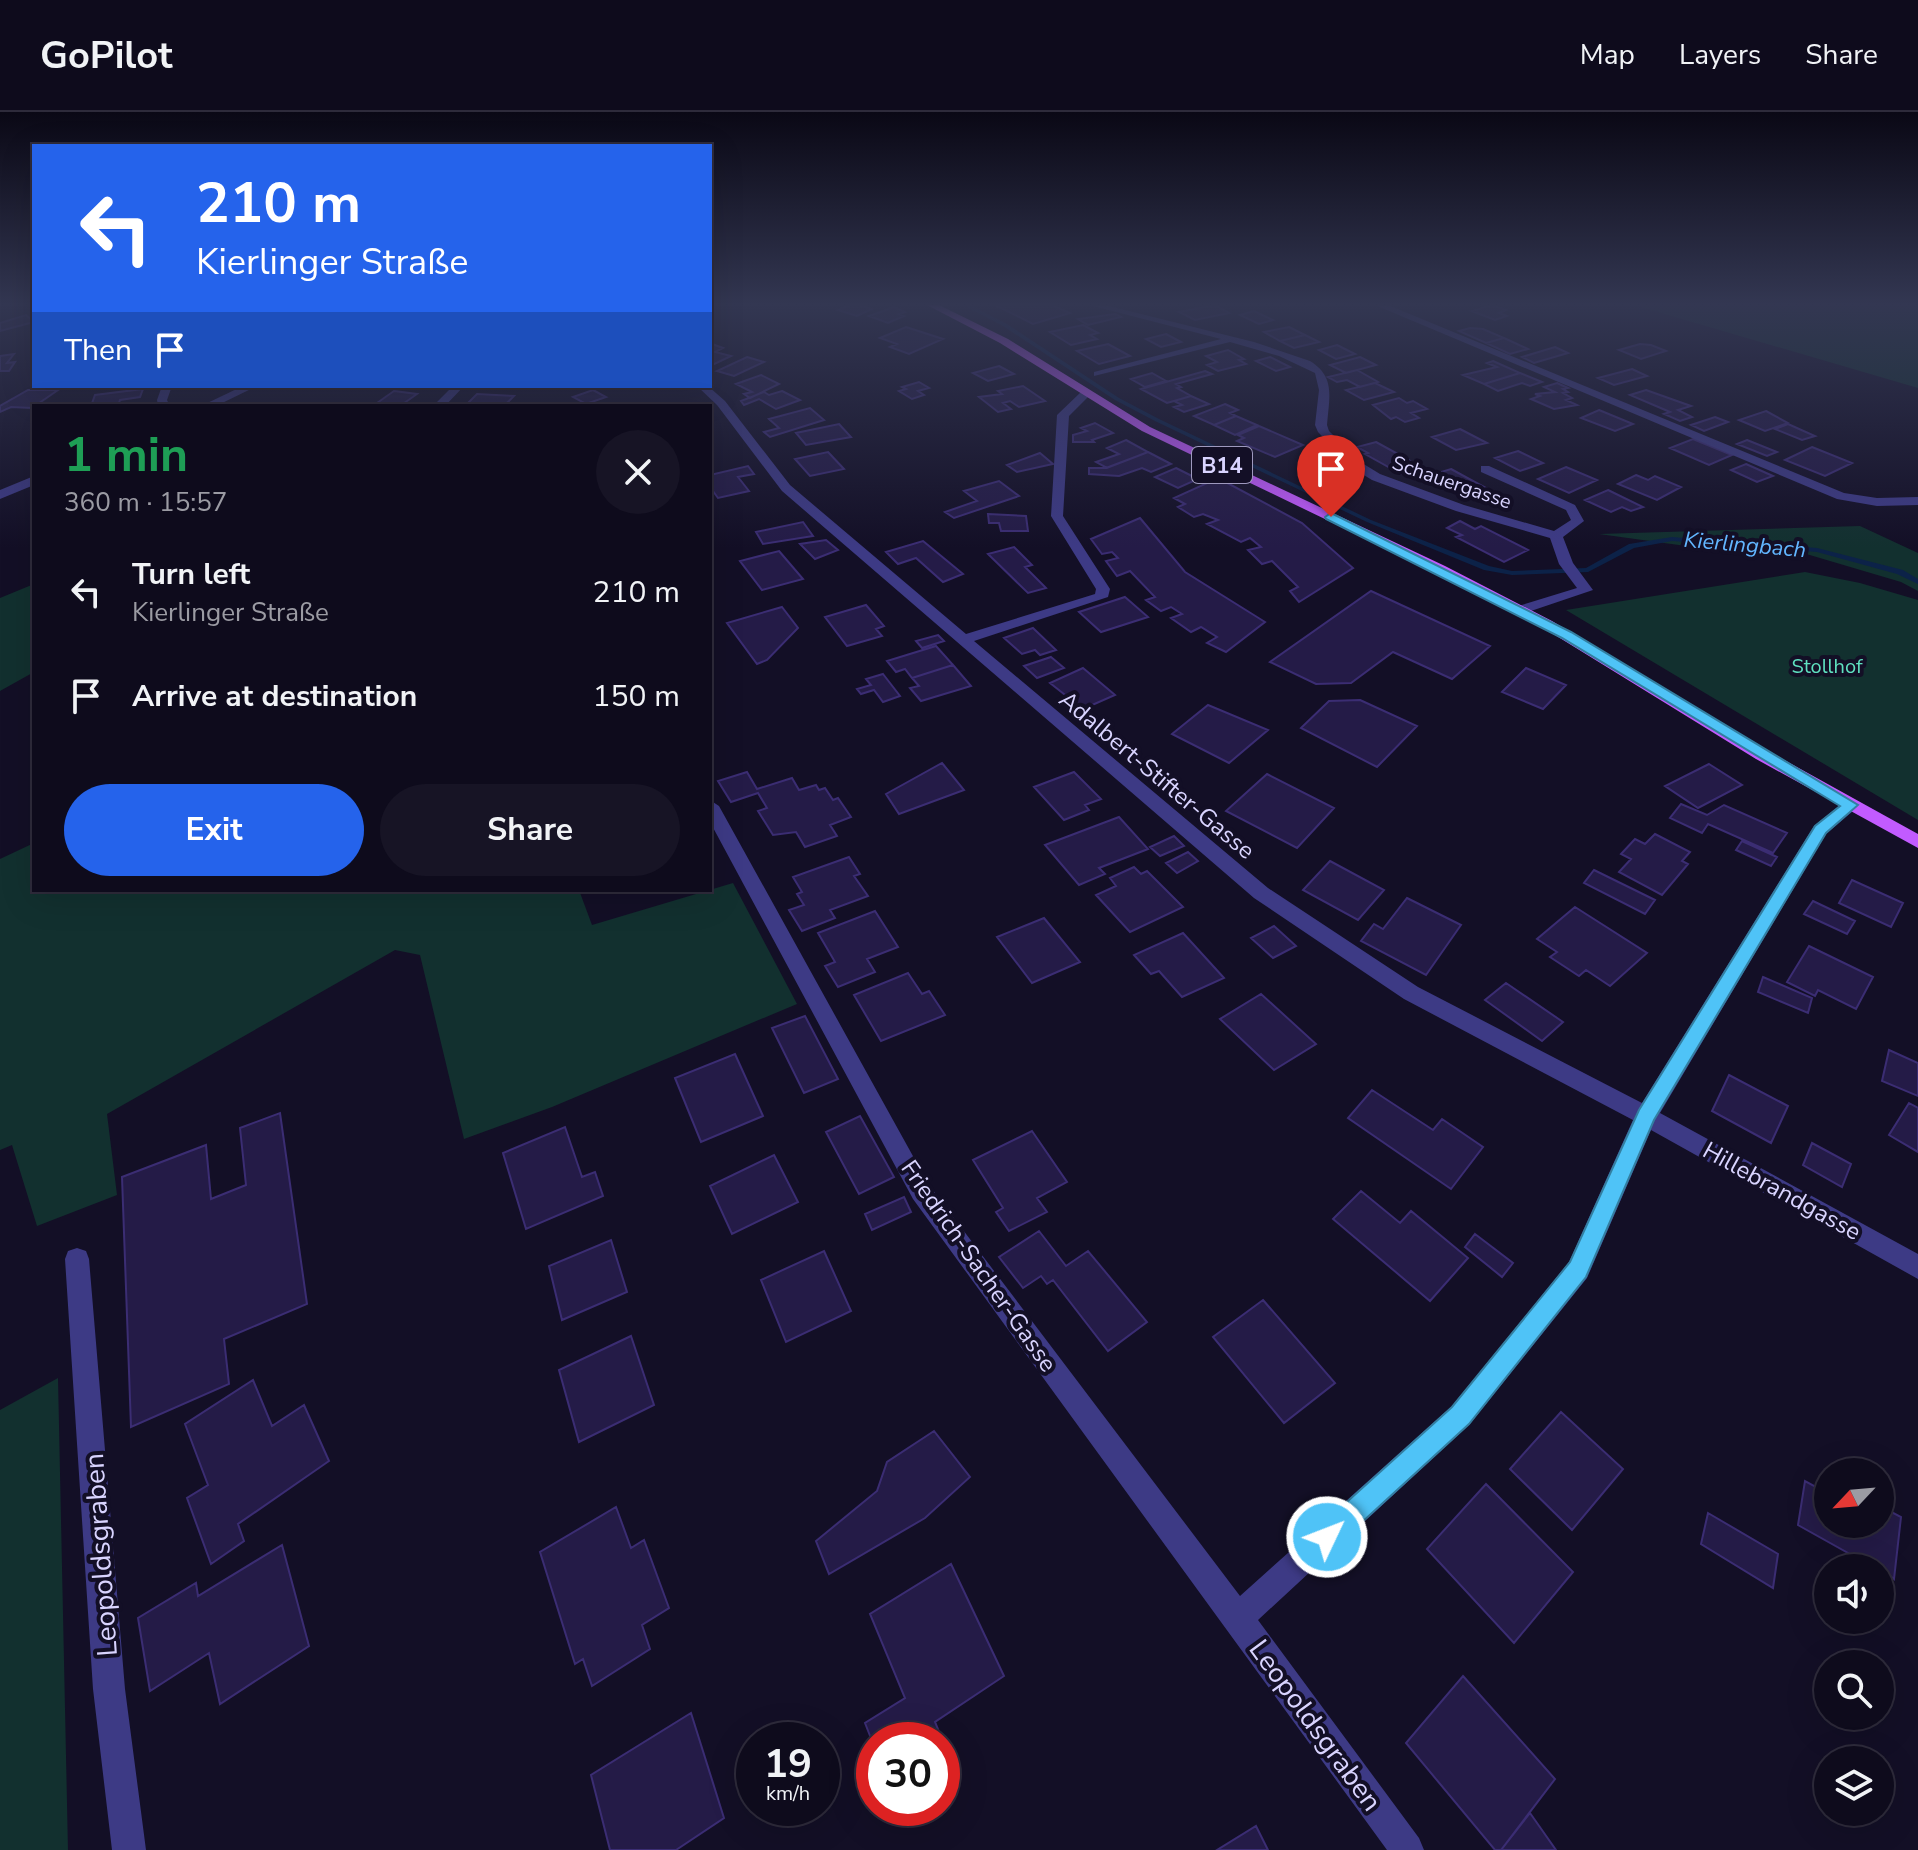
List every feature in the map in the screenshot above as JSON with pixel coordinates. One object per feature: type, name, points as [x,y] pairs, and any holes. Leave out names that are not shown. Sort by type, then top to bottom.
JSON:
[{"type":"main road","name":"B14","points":[[1073,386],[1146,429],[1520,610],[1918,842]]},
{"type":"street","name":"Schauergasse","points":[[1324,386],[1324,432],[1366,472],[1460,508],[1556,536]]},
{"type":"street","points":[[1576,386],[1841,496],[1877,502],[1918,501]]},
{"type":"street","points":[[212,404],[248,388]]},
{"type":"street","points":[[441,404],[457,388]]},
{"type":"street","name":"Adalbert-Stifter-Gasse","points":[[704,388],[721,403],[786,488],[1261,893],[1411,993],[1646,1116]]},
{"type":"street","points":[[961,640],[1101,597],[1103,589],[1057,516],[1063,415],[1085,394]]},
{"type":"street","points":[[1485,469],[1571,508],[1578,521],[1556,536],[1566,564],[1586,590],[1520,610]]},
{"type":"street","points":[[0,495],[32,481]]},
{"type":"street","name":"Leopoldsgraben","points":[[1407,1850],[1238,1618],[1461,1415],[1578,1270],[1646,1116],[1820,830],[1851,805]]},
{"type":"street","name":"Friedrich-Sacher-Gasse","points":[[712,810],[921,1192],[1238,1618]]},
{"type":"street","name":"Hillebrandgasse","points":[[1646,1116],[1918,1267]]},
{"type":"street","name":"Leopoldsgraben","points":[[77,1259],[109,1689],[129,1850]]},
{"type":"green space","points":[[1860,526],[1918,553],[1918,591],[1901,582],[1803,553],[1686,546],[1599,534]]},
{"type":"green space","name":"Stollhof","points":[[1805,572],[1860,583],[1918,600],[1918,820],[1566,610]]},
{"type":"green space","points":[[32,585],[32,673],[0,691],[0,598]]},
{"type":"green space","points":[[32,844],[32,892],[580,892],[592,925],[703,892],[712,892],[712,889],[733,883],[797,1004],[552,1107],[464,1139],[420,955],[395,950],[107,1114],[117,1195],[37,1226],[12,1145],[0,1150],[0,859]]},
{"type":"green space","points":[[58,1378],[68,1850],[0,1850],[0,1410]]},
{"type":"building","points":[[740,386],[775,386],[750,398],[744,394],[752,392]]},
{"type":"building","points":[[1023,386],[1045,401],[1019,407],[1010,401],[1003,403],[1011,409],[998,412],[979,397],[1002,394],[998,391]]},
{"type":"building","points":[[1180,386],[1177,388],[1191,396],[1167,403],[1141,389]]},
{"type":"building","points":[[1382,386],[1394,392],[1364,400],[1346,390]]},
{"type":"building","points":[[1488,386],[1513,386],[1498,391]]},
{"type":"building","points":[[902,387],[929,388],[918,391],[924,395],[912,399],[899,391],[906,389]]},
{"type":"building","points":[[1544,387],[1568,388],[1563,389],[1568,392],[1563,393],[1572,398],[1566,400],[1577,405],[1554,409],[1531,399],[1540,396],[1535,394],[1555,392]]},
{"type":"building","points":[[143,389],[140,397],[120,400],[119,404],[92,404],[95,395]]},
{"type":"building","points":[[28,390],[58,390],[38,404],[32,404],[32,408],[11,407],[0,412],[0,406]]},
{"type":"building","points":[[593,390],[606,397],[586,404],[573,397]]},
{"type":"building","points":[[1646,390],[1691,406],[1678,410],[1692,417],[1680,421],[1664,414],[1670,412],[1630,395]]},
{"type":"building","points":[[394,391],[417,394],[403,404],[377,403]]},
{"type":"building","points":[[782,391],[800,400],[776,409],[759,399],[744,405],[741,401],[764,392],[769,395]]},
{"type":"building","points":[[477,394],[514,396],[506,404],[467,404]]},
{"type":"building","points":[[1191,396],[1209,404],[1184,412],[1174,407],[1182,405],[1174,401]]},
{"type":"building","points":[[1399,398],[1427,409],[1411,413],[1419,418],[1405,422],[1396,417],[1391,419],[1373,405]]},
{"type":"building","points":[[1225,404],[1238,410],[1230,413],[1236,416],[1214,425],[1194,416]]},
{"type":"building","points":[[810,408],[824,420],[770,437],[764,432],[779,428],[769,419]]},
{"type":"building","points":[[1599,410],[1633,424],[1615,431],[1581,418]]},
{"type":"building","points":[[1766,411],[1788,423],[1765,431],[1739,420]]},
{"type":"building","points":[[1236,416],[1257,425],[1235,435],[1214,425]]},
{"type":"building","points":[[1715,417],[1728,422],[1704,431],[1691,425]]},
{"type":"building","points":[[1095,423],[1113,433],[1092,440],[1094,442],[1073,442],[1073,435],[1087,431],[1081,428]]},
{"type":"building","points":[[839,424],[851,437],[806,445],[796,433]]},
{"type":"building","points":[[1788,424],[1815,436],[1802,440],[1775,429]]},
{"type":"building","points":[[1259,426],[1303,445],[1275,457],[1237,441],[1244,438],[1238,435]]},
{"type":"building","points":[[1460,429],[1487,443],[1456,450],[1432,437]]},
{"type":"building","points":[[1693,439],[1732,455],[1709,465],[1670,448]]},
{"type":"building","points":[[1126,440],[1148,452],[1107,468],[1096,462],[1119,454],[1107,448]]},
{"type":"building","points":[[1747,440],[1777,452],[1767,456],[1737,444]]},
{"type":"building","points":[[1376,442],[1420,469],[1401,474],[1357,447]]},
{"type":"building","points":[[1812,447],[1852,463],[1825,476],[1785,460]]},
{"type":"building","points":[[1518,451],[1543,463],[1520,471],[1495,458]]},
{"type":"building","points":[[828,452],[844,469],[810,476],[795,459]]},
{"type":"building","points":[[1148,452],[1171,464],[1151,472],[1142,468],[1119,476],[1089,474],[1089,468],[1106,468]]},
{"type":"building","points":[[1040,453],[1053,464],[1017,472],[1007,465]]},
{"type":"building","points":[[1746,464],[1773,476],[1757,482],[1731,470]]},
{"type":"building","points":[[748,466],[754,474],[738,477],[749,491],[718,498],[712,490],[712,475]]},
{"type":"building","points":[[1566,467],[1597,480],[1569,493],[1538,479]]},
{"type":"building","points":[[1176,468],[1198,479],[1178,488],[1155,477]]},
{"type":"building","points":[[1451,469],[1486,488],[1463,495],[1431,475]]},
{"type":"building","points":[[1636,475],[1648,480],[1655,476],[1681,487],[1657,500],[1618,484]]},
{"type":"building","points":[[1218,478],[1302,523],[1353,568],[1299,602],[1290,591],[1298,587],[1272,561],[1262,564],[1248,550],[1261,547],[1250,538],[1241,542],[1207,524],[1218,520],[1203,514],[1194,517],[1178,507],[1185,504],[1174,498]]},
{"type":"building","points":[[999,481],[1019,496],[954,518],[945,512],[977,501],[964,491]]},
{"type":"building","points":[[1608,490],[1643,507],[1631,511],[1622,507],[1611,512],[1585,500]]},
{"type":"building","points":[[988,514],[1026,516],[1028,531],[1001,531],[999,523],[989,523]]},
{"type":"building","points":[[1140,518],[1185,572],[1265,622],[1226,652],[1207,643],[1217,637],[1201,627],[1191,632],[1171,618],[1182,614],[1171,607],[1161,611],[1146,600],[1155,597],[1130,571],[1117,576],[1106,561],[1118,558],[1112,552],[1102,554],[1091,539]]},
{"type":"building","points":[[1460,521],[1475,529],[1481,526],[1528,550],[1504,562],[1456,537],[1462,535],[1447,528]]},
{"type":"building","points":[[803,522],[813,536],[763,544],[756,532]]},
{"type":"building","points":[[826,540],[838,550],[815,559],[800,544]]},
{"type":"building","points":[[923,541],[963,574],[943,582],[916,558],[898,564],[886,552]]},
{"type":"building","points":[[1014,547],[1032,565],[1025,567],[1046,588],[1028,593],[988,554]]},
{"type":"building","points":[[779,551],[803,579],[762,590],[740,561]]},
{"type":"building","points":[[1371,591],[1490,646],[1452,679],[1393,652],[1351,683],[1316,684],[1270,662]]},
{"type":"building","points":[[1125,597],[1148,617],[1101,632],[1079,612]]},
{"type":"building","points":[[866,605],[884,626],[876,629],[882,636],[847,646],[825,617]]},
{"type":"building","points":[[782,607],[798,628],[767,660],[757,664],[727,623]]},
{"type":"building","points":[[1033,628],[1056,650],[1040,655],[1035,650],[1022,654],[1004,638]]},
{"type":"building","points":[[938,635],[944,641],[922,648],[916,641]]},
{"type":"building","points":[[936,646],[953,665],[912,678],[905,669],[896,672],[887,661]]},
{"type":"building","points":[[1051,657],[1064,668],[1037,678],[1024,666]]},
{"type":"building","points":[[953,665],[971,686],[921,701],[910,688],[919,686],[912,678]]},
{"type":"building","points":[[1083,668],[1115,695],[1083,709],[1050,683]]},
{"type":"building","points":[[1526,668],[1566,685],[1543,709],[1502,692]]},
{"type":"building","points":[[883,674],[900,696],[883,702],[874,690],[861,694],[857,689],[871,685],[866,679]]},
{"type":"building","points":[[1360,700],[1417,726],[1377,767],[1301,728],[1329,701]]},
{"type":"building","points":[[1208,705],[1268,730],[1229,763],[1172,734]]},
{"type":"building","points":[[942,763],[964,790],[899,814],[886,794]]},
{"type":"building","points":[[1709,764],[1742,785],[1698,808],[1665,786]]},
{"type":"building","points":[[747,772],[757,789],[792,778],[799,790],[816,785],[819,790],[825,788],[833,800],[838,798],[851,817],[830,825],[837,836],[805,847],[796,832],[773,835],[758,811],[767,808],[758,793],[731,802],[718,781]]},
{"type":"building","points":[[1074,772],[1101,799],[1085,805],[1089,810],[1064,820],[1034,787]]},
{"type":"building","points":[[1267,774],[1334,808],[1297,848],[1226,811]]},
{"type":"building","points":[[1681,804],[1707,815],[1724,805],[1787,833],[1773,853],[1708,824],[1702,833],[1670,818]]},
{"type":"building","points":[[1119,817],[1148,849],[1099,868],[1105,874],[1079,885],[1045,845]]},
{"type":"building","points":[[1655,834],[1690,852],[1682,861],[1688,864],[1662,895],[1619,872],[1631,859],[1621,854],[1635,839],[1645,844]]},
{"type":"building","points":[[1174,836],[1184,846],[1160,856],[1150,847]]},
{"type":"building","points":[[1742,841],[1777,857],[1771,866],[1736,850]]},
{"type":"building","points":[[1188,852],[1198,861],[1177,873],[1166,863]]},
{"type":"building","points":[[849,857],[860,874],[854,876],[868,896],[830,910],[835,918],[802,931],[789,910],[804,905],[797,894],[802,892],[793,877]]},
{"type":"building","points":[[1330,861],[1384,890],[1358,920],[1303,890]]},
{"type":"building","points":[[1134,867],[1141,874],[1147,871],[1183,907],[1130,932],[1096,895],[1116,886],[1110,878]]},
{"type":"building","points":[[1594,870],[1655,900],[1645,914],[1584,883]]},
{"type":"building","points":[[1852,880],[1903,903],[1891,927],[1839,903]]},
{"type":"building","points":[[1407,898],[1461,925],[1426,975],[1361,941],[1374,924],[1383,929]]},
{"type":"building","points":[[1813,901],[1855,921],[1847,934],[1804,914]]},
{"type":"building","points":[[1575,907],[1647,953],[1610,986],[1586,970],[1579,976],[1550,957],[1557,952],[1537,939]]},
{"type":"building","points":[[875,911],[898,947],[867,959],[875,972],[838,987],[825,966],[835,962],[818,933]]},
{"type":"building","points":[[1044,918],[1080,962],[1032,983],[997,937]]},
{"type":"building","points":[[1274,926],[1296,946],[1273,958],[1251,938]]},
{"type":"building","points":[[1183,933],[1224,978],[1182,997],[1159,971],[1151,974],[1134,955]]},
{"type":"building","points":[[1809,946],[1873,977],[1856,1009],[1818,990],[1815,996],[1787,982]]},
{"type":"building","points":[[908,973],[922,994],[929,991],[945,1015],[881,1041],[854,995]]},
{"type":"building","points":[[1763,977],[1812,998],[1808,1013],[1758,992]]},
{"type":"building","points":[[1506,983],[1563,1022],[1542,1041],[1485,1000]]},
{"type":"building","points":[[1261,994],[1316,1044],[1274,1070],[1220,1019]]},
{"type":"building","points":[[805,1016],[838,1079],[804,1093],[772,1028]]},
{"type":"building","points":[[1889,1050],[1918,1063],[1918,1096],[1882,1081]]},
{"type":"building","points":[[735,1054],[763,1116],[701,1142],[675,1078]]},
{"type":"building","points":[[1729,1075],[1788,1106],[1771,1143],[1712,1111]]},
{"type":"building","points":[[1372,1090],[1433,1130],[1442,1119],[1483,1147],[1451,1189],[1348,1118]]},
{"type":"building","points":[[1909,1103],[1918,1108],[1918,1152],[1889,1135]]},
{"type":"building","points":[[280,1113],[307,1304],[224,1339],[229,1384],[131,1427],[122,1177],[206,1145],[211,1199],[246,1185],[240,1128]]},
{"type":"building","points":[[860,1116],[894,1177],[859,1194],[826,1132]]},
{"type":"building","points":[[565,1127],[582,1177],[595,1172],[603,1196],[526,1229],[503,1153]]},
{"type":"building","points":[[1032,1131],[1067,1182],[1037,1198],[1047,1212],[1009,1231],[996,1212],[1003,1208],[973,1160]]},
{"type":"building","points":[[1812,1143],[1851,1164],[1842,1187],[1803,1165]]},
{"type":"building","points":[[774,1155],[798,1202],[732,1234],[710,1186]]},
{"type":"building","points":[[1361,1191],[1400,1223],[1411,1211],[1468,1258],[1430,1301],[1333,1219]]},
{"type":"building","points":[[904,1197],[911,1212],[872,1230],[865,1214]]},
{"type":"building","points":[[1039,1231],[1066,1266],[1088,1251],[1147,1322],[1108,1351],[1053,1280],[1047,1284],[1041,1276],[1023,1288],[999,1257]]},
{"type":"building","points":[[1475,1234],[1513,1263],[1502,1277],[1465,1247]]},
{"type":"building","points":[[611,1240],[627,1292],[562,1320],[549,1266]]},
{"type":"building","points":[[824,1251],[851,1311],[786,1342],[761,1280]]},
{"type":"building","points":[[1263,1300],[1335,1383],[1284,1423],[1213,1337]]},
{"type":"building","points":[[631,1336],[654,1405],[579,1442],[559,1370]]},
{"type":"building","points":[[253,1380],[272,1426],[304,1405],[329,1461],[238,1524],[244,1541],[211,1564],[187,1498],[208,1485],[185,1424]]},
{"type":"building","points":[[1561,1412],[1623,1469],[1572,1530],[1510,1469]]},
{"type":"building","points":[[934,1431],[970,1477],[925,1518],[829,1574],[816,1541],[877,1491],[887,1462]]},
{"type":"building","points":[[1805,1481],[1814,1486],[1814,1534],[1798,1525]]},
{"type":"building","points":[[1486,1484],[1573,1572],[1514,1643],[1427,1549]]},
{"type":"building","points":[[616,1507],[631,1548],[644,1540],[669,1608],[642,1625],[650,1649],[592,1686],[583,1659],[575,1664],[540,1552]]},
{"type":"building","points":[[1708,1513],[1778,1554],[1773,1588],[1701,1544]]},
{"type":"building","points":[[1894,1513],[1901,1517],[1894,1579],[1894,1554],[1850,1554],[1821,1538],[1894,1538]]},
{"type":"building","points":[[282,1545],[309,1646],[220,1704],[209,1653],[150,1691],[138,1618],[196,1583],[198,1596]]},
{"type":"building","points":[[951,1564],[1004,1676],[935,1722],[867,1722],[905,1698],[870,1614]]},
{"type":"building","points":[[1463,1676],[1555,1779],[1501,1850],[1495,1850],[1406,1743]]},
{"type":"building","points":[[691,1713],[724,1818],[676,1850],[610,1850],[591,1775]]},
{"type":"building","points":[[1530,1813],[1556,1850],[1501,1850]]},
{"type":"building","points":[[1256,1826],[1268,1850],[1217,1850]]},
{"type":"waterway","name":"Kierlingbach","points":[[1097,386],[1157,420],[1369,521],[1487,568],[1512,573],[1588,570],[1632,546],[1672,539],[1817,550],[1900,572],[1918,582]]},
{"type":"route","points":[[1327,1537],[1461,1415],[1578,1270],[1646,1116],[1820,830],[1851,805],[1762,755],[1566,635],[1440,569],[1331,517]]}]
